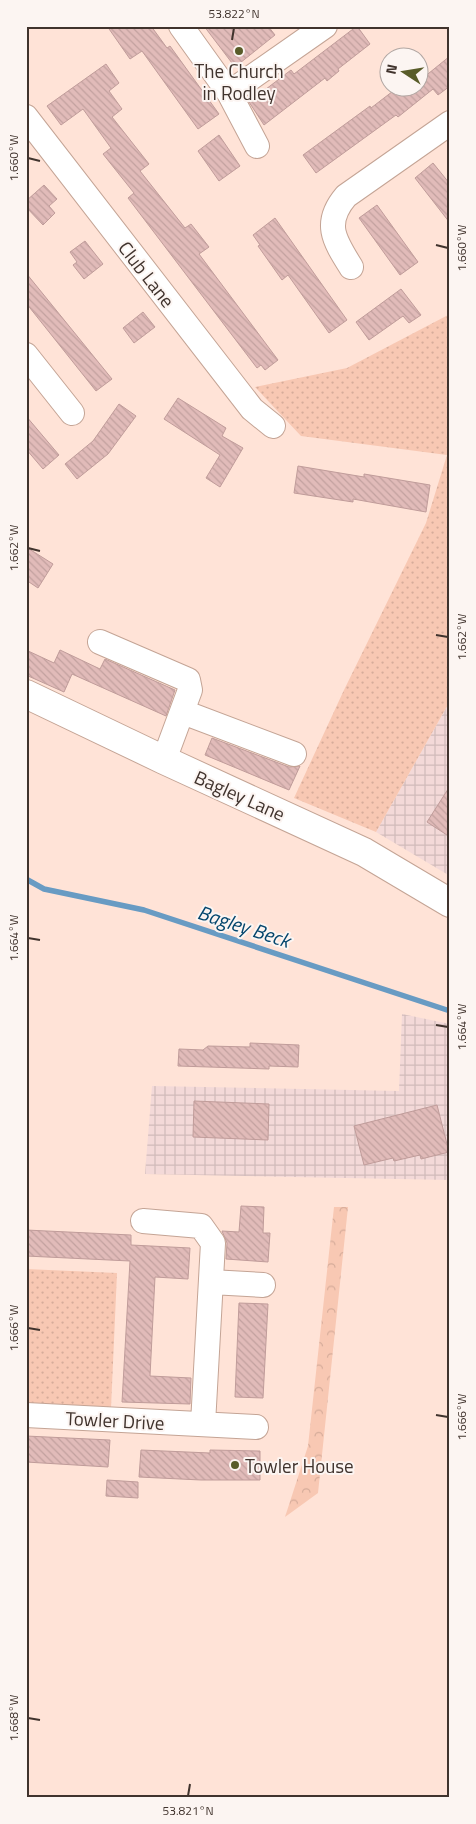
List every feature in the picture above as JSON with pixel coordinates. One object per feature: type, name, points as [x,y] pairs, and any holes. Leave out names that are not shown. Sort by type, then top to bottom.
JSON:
[{"type":"street","points":[[181,26],[229,92],[257,146]]},
{"type":"street","points":[[229,92],[295,35],[325,26]]},
{"type":"street","name":"Club Lane","points":[[26,117],[252,409],[273,426]]},
{"type":"street","points":[[351,267],[338,247],[333,232],[333,220],[337,207],[346,196],[449,125]]},
{"type":"street","points":[[26,355],[72,413]]},
{"type":"street","points":[[100,642],[188,680],[190,690],[164,760]]},
{"type":"street","name":"Bagley Lane","points":[[26,694],[364,852],[450,903]]},
{"type":"street","points":[[183,712],[294,754]]},
{"type":"street","points":[[143,1221],[201,1226],[213,1243],[203,1424]]},
{"type":"street","points":[[211,1282],[263,1285]]},
{"type":"street","name":"Towler Drive","points":[[26,1415],[256,1427]]},
{"type":"shaded area","points":[[450,701],[450,876],[376,832]]},
{"type":"shaded area","points":[[402,1014],[450,1024],[450,1180],[145,1174],[152,1086],[399,1091]]},
{"type":"green space","points":[[450,314],[450,701],[376,832],[294,798],[344,690],[426,523],[447,455],[301,436],[255,387],[347,368]]},
{"type":"green space","points":[[334,1207],[348,1207],[318,1493],[285,1517],[308,1446]]},
{"type":"green space","points":[[26,1269],[117,1273],[111,1408],[26,1404]]},
{"type":"building","points":[[107,26],[151,26],[167,48],[170,46],[219,114],[198,129],[142,51],[130,59]]},
{"type":"building","name":"The Church in Rodley","points":[[204,26],[268,26],[275,35],[235,67]]},
{"type":"building","points":[[357,26],[370,44],[338,69],[339,71],[327,81],[325,78],[264,125],[249,102],[291,70],[294,74]]},
{"type":"building","points":[[450,56],[450,86],[438,95],[433,89],[428,93],[428,74]]},
{"type":"building","points":[[106,64],[119,83],[109,91],[122,109],[112,117],[149,164],[140,171],[185,228],[191,224],[209,247],[199,254],[278,360],[265,370],[261,365],[257,368],[128,198],[134,193],[103,154],[111,148],[83,109],[61,125],[47,106]]},
{"type":"building","points":[[384,98],[422,98],[398,117],[396,115],[316,173],[303,155],[370,106],[371,108]]},
{"type":"building","points":[[219,135],[240,166],[219,181],[198,151]]},
{"type":"building","points":[[433,163],[450,184],[450,223],[415,178]]},
{"type":"building","points":[[44,185],[57,199],[49,206],[55,213],[43,225],[26,207],[26,201]]},
{"type":"building","points":[[377,205],[418,262],[400,275],[359,218]]},
{"type":"building","points":[[275,218],[347,320],[329,333],[288,275],[282,280],[258,246],[260,245],[253,235]]},
{"type":"building","points":[[85,241],[103,264],[84,279],[73,265],[77,262],[70,252]]},
{"type":"building","points":[[26,273],[112,379],[96,391],[26,303]]},
{"type":"building","points":[[401,289],[421,315],[409,323],[403,316],[369,340],[356,322]]},
{"type":"building","points":[[143,312],[155,327],[134,343],[123,328]]},
{"type":"building","points":[[178,398],[226,428],[222,436],[243,448],[220,487],[206,478],[220,455],[164,419]]},
{"type":"building","points":[[119,404],[136,416],[108,454],[77,479],[65,464],[93,441]]},
{"type":"building","points":[[26,416],[59,455],[43,469],[26,449]]},
{"type":"building","points":[[298,466],[430,485],[426,512],[353,499],[353,502],[294,493]]},
{"type":"building","points":[[26,547],[53,564],[38,588],[26,580]]},
{"type":"building","points":[[26,650],[54,663],[60,650],[100,669],[105,659],[175,690],[166,716],[72,674],[64,692],[26,675]]},
{"type":"building","points":[[212,738],[289,767],[300,766],[289,790],[205,755]]},
{"type":"building","points":[[450,786],[450,837],[427,822]]},
{"type":"building","points":[[250,1043],[299,1045],[298,1067],[269,1066],[269,1069],[178,1066],[179,1049],[203,1050],[208,1046],[250,1047]]},
{"type":"building","points":[[194,1101],[269,1104],[268,1140],[193,1137]]},
{"type":"building","points":[[437,1105],[449,1152],[421,1159],[420,1155],[394,1161],[393,1158],[364,1165],[354,1126]]},
{"type":"building","points":[[241,1206],[264,1207],[263,1233],[270,1233],[268,1262],[226,1259],[227,1243],[222,1231],[239,1232]]},
{"type":"building","points":[[26,1230],[131,1235],[131,1245],[190,1248],[188,1279],[155,1277],[150,1376],[191,1378],[190,1404],[122,1402],[130,1261],[26,1256]]},
{"type":"building","points":[[239,1303],[268,1304],[263,1398],[235,1397]]},
{"type":"building","points":[[26,1436],[110,1440],[108,1467],[26,1462]]},
{"type":"building","points":[[141,1450],[210,1453],[210,1450],[260,1451],[260,1480],[139,1477]]},
{"type":"building","points":[[107,1480],[138,1482],[138,1498],[106,1496]]},
{"type":"waterway","name":"Bagley Beck","points":[[26,879],[44,889],[144,910],[450,1011]]},
{"type":"place","name":"The Church in Rodley","points":[[239,51]]},
{"type":"place","name":"Towler House","points":[[235,1465]]}]
